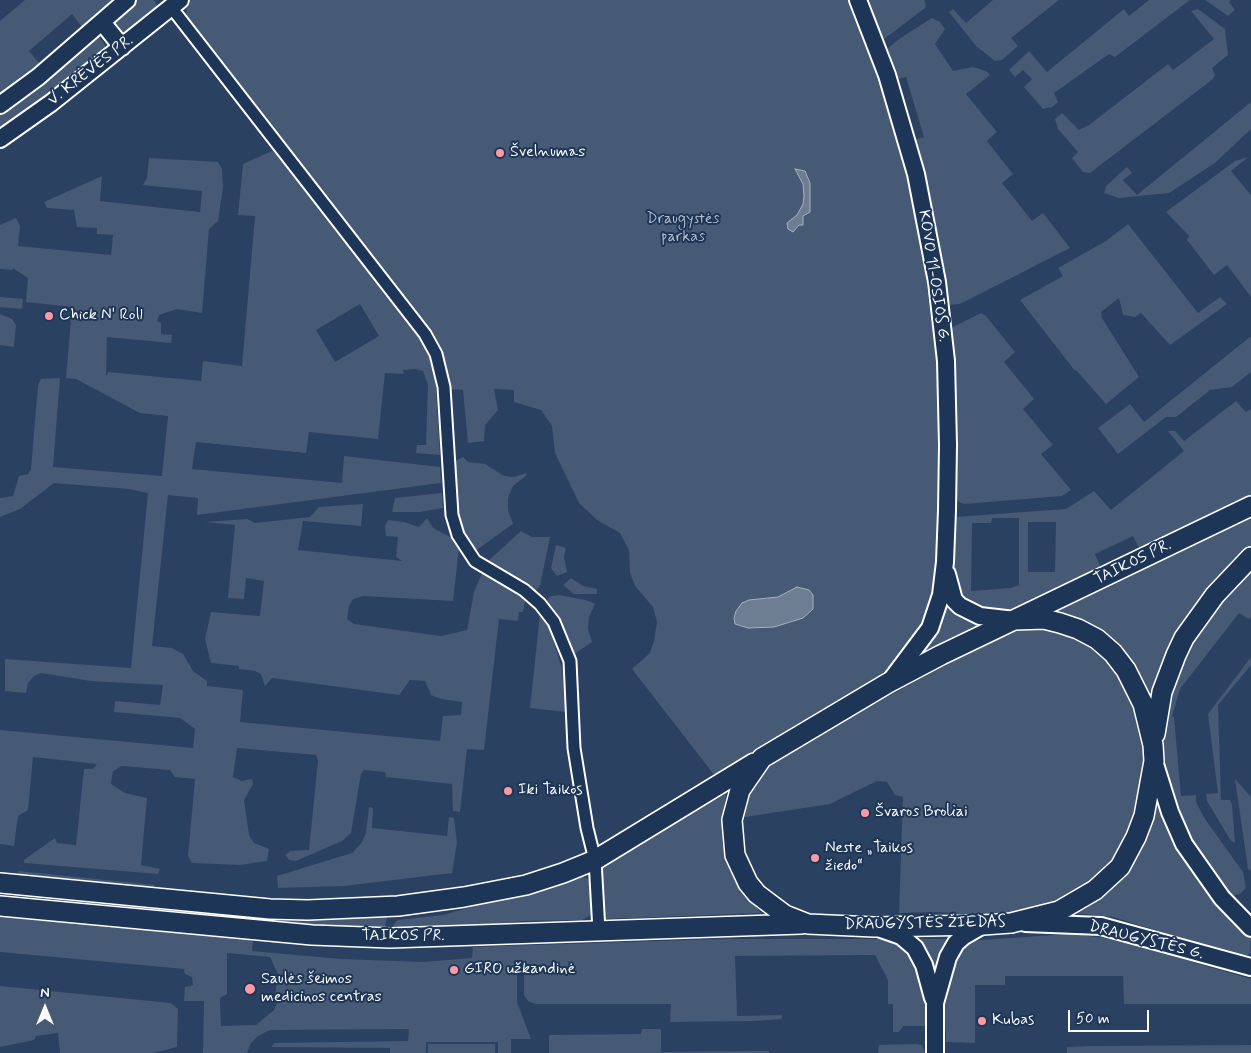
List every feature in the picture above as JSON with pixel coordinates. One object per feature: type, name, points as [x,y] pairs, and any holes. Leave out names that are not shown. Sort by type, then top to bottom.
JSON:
[{"type":"main road","name":"V. KRĖVĖS PR.","points":[[0,105],[38,77],[127,0]]},
{"type":"main road","name":"KOVO 11-OSIOS G.","points":[[858,0],[883,65],[906,136],[924,211],[937,282],[946,361],[948,404],[946,562],[950,591],[954,600],[960,606],[980,616],[1015,620]]},
{"type":"main road","name":"V. KRĖVĖS PR.","points":[[0,139],[51,103],[122,47],[172,2]]},
{"type":"main road","points":[[102,22],[122,47]]},
{"type":"main road","name":"TAIKOS PR.","points":[[1015,620],[1251,506]]},
{"type":"main road","points":[[1251,558],[1215,595],[1195,622],[1176,655],[1162,692],[1154,753],[1170,812],[1184,844],[1222,898],[1251,928]]},
{"type":"main road","name":"KOVO 11-OSIOS G.","points":[[888,683],[924,638],[934,618],[946,562]]},
{"type":"main road","name":"DRAUGYSTĖS ŽIEDAS","points":[[1015,620],[1044,620],[1078,629],[1097,639],[1113,653],[1135,685],[1148,722],[1154,753],[1144,816],[1136,837],[1120,867],[1109,880],[1082,900],[1060,911],[1010,923],[983,926],[874,927],[808,924],[785,915],[757,894],[748,883],[734,855],[732,836],[735,805],[747,777],[762,758],[888,683],[1015,620]]},
{"type":"main road","name":"TAIKOS PR.","points":[[0,883],[270,910],[398,906],[464,897],[526,885],[595,860],[762,758]]},
{"type":"main road","name":"TAIKOS PR.","points":[[0,906],[312,936],[390,938],[808,924]]},
{"type":"main road","points":[[390,938],[390,922],[398,906]]},
{"type":"main road","name":"DRAUGYSTĖS G.","points":[[1010,923],[1101,926],[1248,964]]},
{"type":"main road","points":[[935,1003],[948,957],[964,936],[983,926]]},
{"type":"main road","points":[[874,927],[902,936],[915,948],[930,979],[935,1003],[935,1053]]},
{"type":"street","points":[[172,2],[425,334],[436,354],[444,387],[452,515],[458,535],[475,561],[524,590],[540,604],[554,622],[570,661],[574,748],[587,828],[595,860],[599,931]]},
{"type":"green space","points":[[25,0],[114,0],[114,4],[84,30],[72,14],[29,51],[41,65],[0,98],[0,21]]},
{"type":"green space","points":[[137,0],[154,0],[157,5],[155,12],[131,31],[124,34],[120,32],[115,23],[117,18]]},
{"type":"green space","name":"Draugystės parkas","points":[[191,0],[848,0],[864,36],[889,113],[913,200],[924,263],[937,366],[939,426],[936,575],[932,606],[921,632],[896,661],[877,678],[715,776],[632,669],[650,653],[657,622],[653,607],[635,586],[630,573],[629,550],[620,533],[597,520],[579,503],[555,453],[552,426],[541,410],[514,402],[514,390],[494,389],[498,410],[485,425],[484,441],[468,443],[463,390],[449,389],[442,356],[434,338],[187,19],[186,7]]},
{"type":"green space","points":[[869,0],[924,0],[926,4],[925,8],[883,40]]},
{"type":"green space","points":[[993,0],[1059,0],[1011,38],[1018,46],[1002,60],[995,61],[976,46],[949,12],[953,9],[966,23]]},
{"type":"green space","points":[[1149,0],[1190,0],[1115,57],[1109,54],[1054,93],[1058,102],[1052,107],[1043,109],[1024,87],[1032,79],[1023,70],[1015,77],[1009,70],[1029,51],[1047,72],[1124,9],[1129,16]]},
{"type":"green space","points":[[1205,0],[1231,0],[1229,2],[1235,10],[1228,16]]},
{"type":"green space","points":[[1198,9],[1225,29],[1228,55],[1212,68],[1215,75],[1213,79],[1090,173],[1083,172],[1072,158],[1078,152],[1058,129],[1055,119],[1062,113],[1079,130],[1089,125],[1168,64],[1173,70],[1214,39],[1191,11]]},
{"type":"green space","points":[[932,18],[940,22],[945,29],[935,44],[953,71],[973,67],[986,71],[990,75],[966,94],[997,132],[987,141],[1013,174],[1002,183],[1032,221],[1043,213],[1070,248],[960,304],[949,305],[929,193],[915,140],[924,137],[906,77],[897,79],[888,48]]},
{"type":"green space","points":[[95,37],[100,38],[105,45],[105,49],[99,57],[0,132],[0,112]]},
{"type":"green space","points":[[1251,102],[1251,129],[1215,163],[1169,193],[1119,198],[1104,193],[1106,186],[1127,167],[1132,173],[1123,180],[1137,195]]},
{"type":"green space","points":[[274,150],[422,336],[431,357],[435,375],[440,455],[416,453],[417,445],[426,445],[428,385],[423,371],[415,369],[403,370],[404,374],[385,373],[378,439],[309,432],[306,453],[196,442],[192,469],[342,483],[344,456],[440,467],[441,483],[197,515],[198,498],[168,495],[152,646],[172,648],[183,654],[193,671],[207,681],[207,686],[243,690],[240,722],[440,741],[443,716],[461,715],[462,702],[441,699],[431,695],[425,681],[410,680],[399,695],[272,678],[265,686],[261,674],[255,671],[239,669],[239,666],[211,663],[205,639],[211,612],[260,616],[264,581],[246,578],[244,599],[228,598],[235,525],[205,522],[247,519],[255,523],[310,517],[319,507],[363,504],[361,526],[303,521],[298,550],[402,561],[396,557],[398,537],[386,536],[385,526],[388,520],[404,522],[419,527],[427,518],[433,528],[456,540],[459,549],[453,601],[363,596],[353,599],[349,606],[347,619],[354,624],[441,636],[467,630],[474,592],[482,573],[496,579],[526,598],[523,612],[519,612],[518,621],[499,619],[484,750],[467,749],[460,812],[453,811],[452,784],[386,777],[385,772],[364,770],[361,774],[351,833],[342,841],[296,861],[289,860],[285,855],[290,851],[309,850],[318,761],[316,755],[237,748],[233,777],[242,781],[252,779],[253,784],[244,800],[249,835],[254,843],[269,849],[267,861],[240,865],[192,863],[188,856],[195,779],[175,777],[170,770],[122,766],[113,771],[111,784],[125,793],[147,798],[141,865],[160,869],[158,874],[24,863],[24,860],[55,838],[57,843],[76,845],[84,769],[93,769],[97,764],[33,757],[28,810],[18,816],[14,846],[0,844],[0,730],[193,748],[195,729],[180,718],[114,712],[115,701],[160,705],[163,685],[91,681],[41,673],[34,676],[28,683],[26,693],[5,691],[5,659],[131,668],[148,493],[129,489],[54,483],[20,509],[0,517],[0,498],[13,496],[19,476],[28,474],[31,469],[38,385],[41,379],[60,378],[53,467],[162,476],[168,416],[140,413],[76,379],[66,378],[72,307],[26,302],[28,278],[13,268],[13,270],[0,269],[0,225],[16,218],[20,226],[18,246],[111,255],[113,235],[97,234],[97,228],[77,227],[74,210],[47,208],[44,202],[102,176],[100,201],[200,212],[202,191],[143,185],[147,178],[149,158],[218,162],[222,169],[223,187],[218,221],[209,229],[202,313],[177,309],[159,315],[157,321],[161,323],[161,334],[172,335],[171,343],[107,337],[106,377],[108,372],[201,381],[203,361],[242,366],[255,216],[238,215],[243,164]],"holes":[[[360,304],[379,336],[335,362],[316,330]]]},
{"type":"green space","points":[[1248,157],[1231,171],[1251,195],[1251,297],[1227,265],[1214,275],[1187,240],[1189,236],[1166,212],[1235,161]]},
{"type":"green space","points":[[1128,224],[1198,313],[1220,297],[1227,304],[1170,345],[1141,313],[1135,317],[1123,315],[1119,298],[1101,312],[1102,318],[1139,377],[1106,404],[1075,371],[1020,300],[1063,276],[1058,268],[1106,241]]},
{"type":"green space","points":[[0,297],[23,299],[22,309],[0,307]]},
{"type":"green space","points":[[981,313],[986,316],[1015,352],[1004,362],[1034,399],[1023,409],[1053,445],[1041,454],[1071,490],[1062,496],[964,504],[959,502],[956,496],[957,409],[951,330],[953,327]]},
{"type":"green space","points":[[0,314],[12,319],[16,325],[14,347],[0,345]]},
{"type":"green space","points":[[1251,336],[1251,372],[1232,387],[1210,390],[1176,417],[1166,417],[1118,454],[1098,428],[1130,404],[1144,422]]},
{"type":"green space","points":[[1236,401],[1246,412],[1251,409],[1251,498],[1182,533],[1139,548],[1133,536],[1095,554],[1100,566],[1089,573],[1009,612],[994,614],[962,601],[954,582],[955,517],[1066,509],[1094,491],[1111,510],[1184,451],[1168,431],[1175,431],[1184,441]],"holes":[[[992,518],[1019,518],[1019,585],[1011,588],[971,591],[972,523],[991,523]],[[1028,522],[1056,522],[1055,572],[1028,572]]]},
{"type":"green space","points":[[463,457],[468,462],[485,464],[504,476],[514,477],[526,473],[527,475],[513,486],[508,498],[508,510],[513,524],[475,551],[472,551],[460,528],[455,506],[454,462]]},
{"type":"green space","points":[[442,493],[443,508],[420,512],[392,512],[395,498]]},
{"type":"green space","points":[[1251,514],[1251,548],[1191,613],[1152,703],[1143,682],[1128,657],[1112,640],[1088,623],[1053,611],[1172,556]]},
{"type":"green space","points":[[521,531],[532,537],[550,537],[540,586],[534,592],[487,562]]},
{"type":"green space","points":[[556,545],[566,548],[564,557],[567,572],[557,576],[551,568]]},
{"type":"green space","points":[[1251,568],[1251,617],[1249,619],[1239,613],[1180,689],[1172,716],[1174,717],[1181,796],[1196,795],[1196,802],[1205,819],[1243,872],[1246,888],[1240,894],[1231,896],[1190,841],[1178,815],[1163,765],[1161,729],[1171,683],[1206,617]]},
{"type":"green space","points":[[571,578],[583,586],[597,589],[597,594],[574,594],[563,585]]},
{"type":"green space","points":[[559,595],[586,600],[595,604],[589,617],[588,629],[592,642],[573,655],[570,642],[559,618],[545,602],[551,596]]},
{"type":"green space","points":[[951,607],[963,616],[982,625],[925,651],[943,609]]},
{"type":"green space","points":[[540,614],[549,626],[562,669],[566,712],[530,708]]},
{"type":"green space","points":[[1034,628],[1066,633],[1084,640],[1100,653],[1123,684],[1132,703],[1144,743],[1144,776],[1135,812],[1121,848],[1103,873],[1085,886],[1053,905],[1018,913],[984,916],[938,912],[899,913],[903,797],[895,795],[887,782],[877,781],[830,804],[739,818],[744,799],[768,761],[998,637],[1020,629]]},
{"type":"green space","points":[[1251,657],[1251,665],[1218,705],[1221,800],[1230,800],[1232,804],[1235,843],[1231,841],[1207,801],[1206,794],[1218,793],[1208,714]]},
{"type":"green space","points":[[1235,779],[1251,797],[1251,871],[1248,869]]},
{"type":"green space","points":[[726,794],[722,823],[723,844],[728,866],[739,888],[761,913],[604,919],[602,865]]},
{"type":"green space","points":[[1158,802],[1171,837],[1186,861],[1251,937],[1250,954],[1242,957],[1113,917],[1074,913],[1108,893],[1129,871],[1142,844],[1155,804]]},
{"type":"green space","points":[[369,807],[373,808],[372,828],[447,836],[449,817],[454,818],[457,843],[452,873],[344,886],[278,888],[277,876],[352,853],[362,842],[366,833]]},
{"type":"green space","points":[[18,871],[154,885],[155,889],[19,876]]},
{"type":"green space","points":[[581,876],[590,880],[593,914],[582,920],[524,921],[457,929],[397,930],[393,925],[398,920],[443,915]]},
{"type":"green space","points":[[236,915],[283,919],[385,915],[387,918],[384,931],[236,920]]},
{"type":"green space","points":[[0,916],[253,940],[252,951],[341,959],[423,962],[472,958],[473,947],[720,939],[889,939],[894,940],[911,952],[926,988],[925,1026],[903,1026],[899,1032],[893,1032],[893,1004],[888,1004],[888,980],[875,955],[735,956],[737,1016],[782,1015],[782,1019],[754,1021],[670,1022],[671,1004],[536,1004],[528,1001],[524,995],[524,961],[517,960],[517,1002],[531,1039],[511,1039],[511,1053],[498,1053],[498,1042],[426,1042],[426,1053],[390,1053],[390,1048],[271,1047],[275,1043],[408,1041],[409,1029],[270,1030],[258,1036],[251,1043],[247,1053],[203,1053],[204,1001],[184,1001],[185,987],[193,985],[192,977],[185,974],[184,969],[0,952]],"holes":[[[227,953],[270,957],[278,974],[275,996],[278,1001],[274,1010],[256,1025],[221,1026],[220,998],[227,994]]]},
{"type":"green space","points":[[1070,934],[1113,939],[1251,979],[1251,1004],[1124,1004],[1123,976],[1005,976],[1005,985],[975,985],[975,1043],[946,1042],[944,991],[948,968],[966,941]]},
{"type":"green space","points":[[915,939],[945,939],[949,942],[935,976]]},
{"type":"green space","points":[[0,986],[171,1003],[178,1009],[177,1047],[153,1053],[60,1053],[58,1033],[36,1036],[34,1040],[0,1047]]},
{"type":"green space","points":[[642,1029],[661,1029],[661,1052],[769,1051],[769,1053],[549,1053],[549,1035],[641,1034]]},
{"type":"green space","points":[[428,1044],[495,1044],[495,1053],[428,1053]]},
{"type":"green space","points":[[879,1045],[922,1045],[925,1053],[878,1053]]},
{"type":"green space","points":[[1251,1045],[1251,1053],[1067,1053],[1067,1047]]},
{"type":"shaded area","points":[[795,169],[805,171],[810,183],[810,212],[803,216],[803,225],[799,225],[793,232],[788,229],[787,223],[797,215],[803,204],[804,196],[803,184]]},
{"type":"shaded area","points":[[797,587],[809,590],[813,595],[813,609],[803,618],[774,627],[748,628],[735,624],[736,611],[742,603],[749,600],[778,597]]},
{"type":"place","name":"Švelnumas","points":[[500,153]]},
{"type":"place","name":"Chick N' Roll","points":[[49,316]]},
{"type":"place","name":"Iki Taikos","points":[[508,791]]},
{"type":"place","name":"Švaros Broliai","points":[[865,813]]},
{"type":"place","name":"Neste „Taikos žiedo“","points":[[815,858]]},
{"type":"place","name":"GIRO užkandinė","points":[[454,970]]},
{"type":"place","name":"Saulės šeimos medicinos centras","points":[[250,989]]},
{"type":"place","name":"Kubas","points":[[982,1021]]}]
